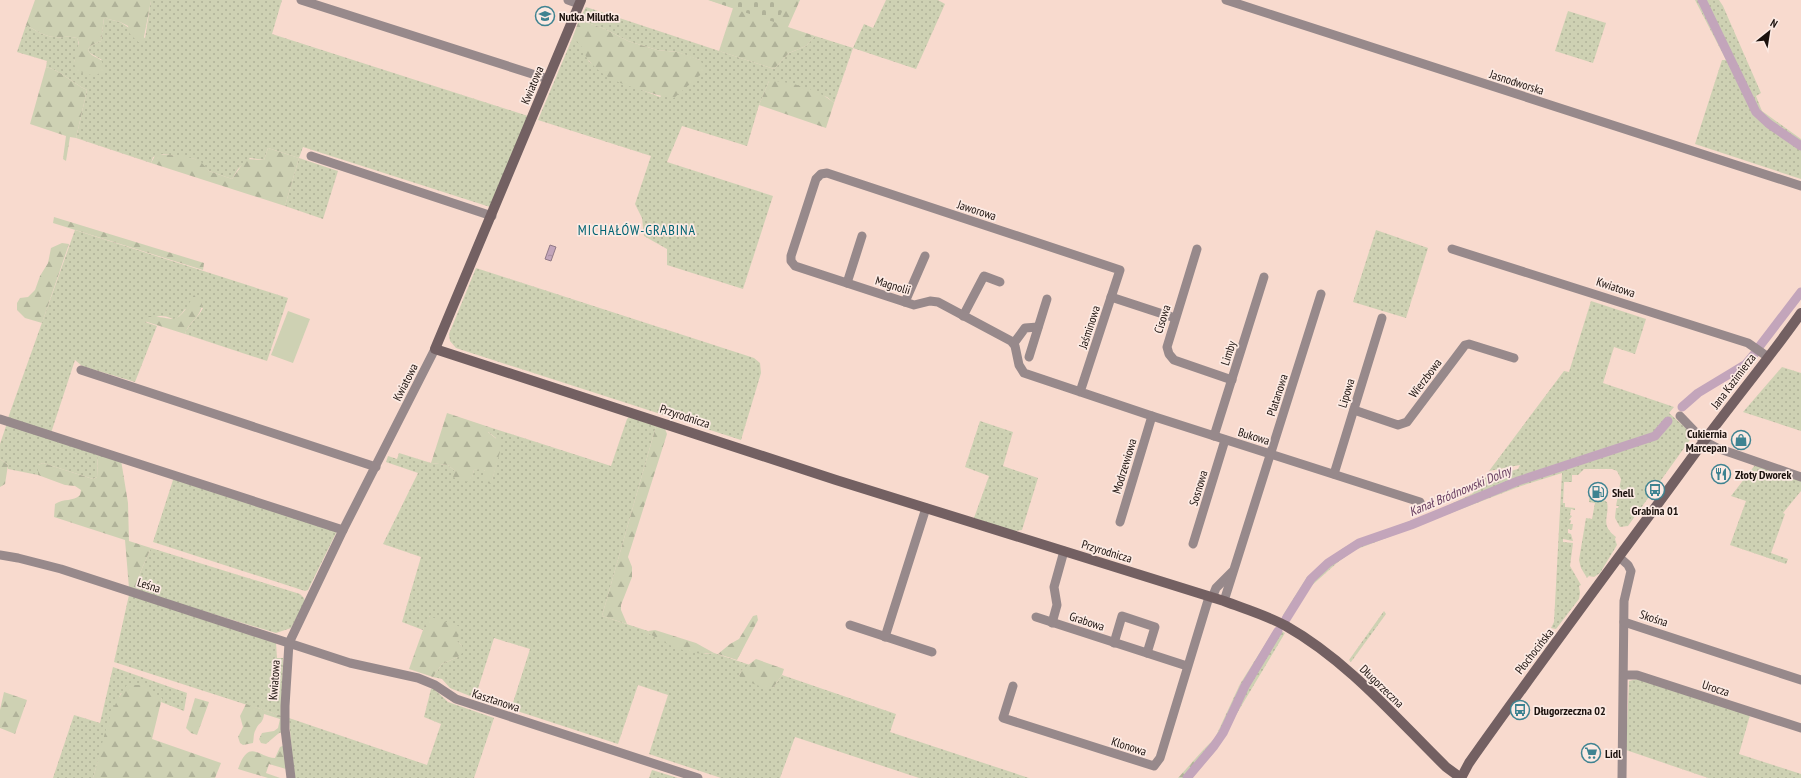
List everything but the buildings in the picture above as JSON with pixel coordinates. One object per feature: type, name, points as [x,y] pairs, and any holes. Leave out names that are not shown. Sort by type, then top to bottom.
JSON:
[{"type":"street","points":[[301,0],[548,79]]},
{"type":"street","points":[[568,0],[580,2]]},
{"type":"street","name":"Jasnodworska","points":[[1226,0],[1801,186]]},
{"type":"street","name":"Kwiatowa","points":[[291,778],[285,706],[289,643],[344,530],[436,349],[580,2]]},
{"type":"street","points":[[311,156],[492,216]]},
{"type":"street","name":"Jaworowa","points":[[827,173],[1120,270]]},
{"type":"street","name":"Magnolii","points":[[827,173],[821,174],[816,179],[791,256],[791,261],[795,266],[905,302],[918,305],[930,301],[938,302],[1014,343]]},
{"type":"street","points":[[847,284],[862,236]]},
{"type":"street","name":"Cisowa","points":[[1197,248],[1167,347],[1169,354],[1174,360],[1232,380]]},
{"type":"street","name":"Kwiatowa","points":[[1452,249],[1748,343],[1768,357]]},
{"type":"street","points":[[905,302],[925,256]]},
{"type":"street","name":"Jaśminowa","points":[[1080,392],[1120,270]]},
{"type":"street","points":[[964,316],[984,276],[1000,282]]},
{"type":"street","name":"Limby","points":[[1214,436],[1264,277]]},
{"type":"street","name":"Platanowa","points":[[1224,601],[1321,294]]},
{"type":"street","points":[[1111,297],[1175,318]]},
{"type":"street","points":[[1029,357],[1047,299]]},
{"type":"street","name":"Jana Kazimierza","points":[[1630,542],[1704,441],[1801,314]]},
{"type":"street","name":"Lipowa","points":[[1334,474],[1382,318]]},
{"type":"street","points":[[1038,327],[1025,328],[1014,343],[1019,365],[1024,373],[1080,392]]},
{"type":"street","name":"Wierzbowa","points":[[1354,410],[1398,424],[1407,422],[1465,345],[1469,344],[1514,358]]},
{"type":"street","name":"Przyrodnicza","points":[[436,349],[926,508],[1224,601],[1278,622]]},
{"type":"street","points":[[81,370],[376,467]]},
{"type":"street","name":"Bukowa","points":[[1080,392],[1420,502]]},
{"type":"street","name":"Modrzewiowa","points":[[1120,522],[1152,416]]},
{"type":"street","points":[[1680,416],[1704,441],[1717,448],[1801,477]]},
{"type":"street","points":[[0,419],[344,530]]},
{"type":"street","name":"Sosnowa","points":[[1193,544],[1225,440]]},
{"type":"street","points":[[885,637],[926,508]]},
{"type":"street","name":"Płochocińska","points":[[1461,778],[1469,763],[1527,681],[1559,640],[1630,542]]},
{"type":"street","name":"Grabowa","points":[[1052,622],[1057,605],[1054,587],[1064,552]]},
{"type":"street","name":"Leśna","points":[[0,556],[18,558],[54,567],[289,643]]},
{"type":"street","points":[[1619,556],[1628,565],[1631,571],[1624,601],[1624,622]]},
{"type":"street","name":"Platanowa","points":[[1211,597],[1216,588],[1233,571]]},
{"type":"street","name":"Klonowa","points":[[1013,686],[1003,718],[1153,767],[1159,762],[1187,666],[1211,597]]},
{"type":"street","name":"Grabowa","points":[[1114,643],[1122,616],[1129,618],[1155,627],[1147,653]]},
{"type":"street","name":"Grabowa","points":[[1036,617],[1187,666]]},
{"type":"street","name":"Długorzeczna","points":[[1278,622],[1304,637],[1330,656],[1359,682],[1446,767],[1461,778]]},
{"type":"street","name":"Skośna","points":[[1622,778],[1624,622],[1801,680]]},
{"type":"street","points":[[850,625],[932,652]]},
{"type":"street","name":"Kasztanowa","points":[[289,643],[350,663],[418,678],[435,685],[456,699],[698,778]]},
{"type":"street","name":"Urocza","points":[[1624,675],[1637,675],[1801,728]]},
{"type":"green space","points":[[35,0],[151,1],[143,42],[138,42],[130,34],[128,26],[120,22],[104,18],[101,41],[90,46],[88,50],[93,56],[102,62],[103,71],[95,76],[76,71],[74,62],[79,43],[77,38],[51,37],[26,25]]},
{"type":"green space","points":[[151,0],[282,0],[272,34],[528,116],[490,207],[303,147],[299,158],[268,148],[264,160],[250,158],[238,169],[232,179],[209,171],[195,159],[163,154],[153,157],[151,163],[76,138],[87,90],[57,71],[46,67],[47,61],[17,52],[26,25],[51,37],[77,38],[79,47],[74,62],[102,60],[90,53],[88,50],[90,46],[101,41],[104,18],[120,22],[145,38]]},
{"type":"green space","points":[[708,0],[787,0],[777,23]]},
{"type":"green space","points":[[709,0],[800,0],[788,27],[815,36],[806,46],[789,53],[774,69],[719,51],[733,8]]},
{"type":"green space","points":[[886,0],[938,0],[945,4],[916,69],[853,48],[864,24],[873,28]]},
{"type":"green space","points":[[1695,0],[1719,0],[1723,6],[1761,93],[1756,96],[1762,111],[1801,139],[1801,179],[1695,144],[1722,60],[1726,60]]},
{"type":"green space","points":[[586,7],[774,69],[789,53],[806,46],[815,36],[853,48],[834,103],[827,97],[769,81],[759,105],[747,146],[682,126],[667,162],[773,196],[743,289],[667,265],[667,249],[644,236],[642,218],[635,204],[651,156],[538,120],[572,39],[581,43],[589,62],[642,90],[660,97],[700,60],[677,52],[657,50],[628,41],[605,29],[579,20]]},
{"type":"green space","points":[[1568,11],[1606,23],[1593,63],[1555,51]]},
{"type":"green space","points":[[579,20],[605,29],[628,41],[657,50],[677,52],[690,56],[700,60],[706,70],[674,98],[657,95],[620,83],[595,68],[587,58],[582,47],[572,39]]},
{"type":"green space","points":[[46,67],[57,71],[87,90],[76,138],[70,137],[66,161],[63,159],[66,136],[30,124]]},
{"type":"green space","points":[[769,81],[795,84],[812,90],[834,103],[826,128],[759,105]]},
{"type":"green space","points":[[268,148],[299,158],[285,206],[151,163],[156,154],[183,156],[200,161],[209,171],[232,179],[246,159],[264,160]]},
{"type":"green space","points":[[299,158],[338,171],[323,219],[285,206]]},
{"type":"green space","points":[[54,217],[204,263],[203,270],[53,223]]},
{"type":"green space","points":[[75,230],[288,298],[267,361],[185,334],[188,327],[203,308],[185,309],[178,318],[175,319],[160,316],[145,322],[157,326],[135,382],[82,366],[75,360],[51,433],[8,418]]},
{"type":"green space","points":[[1376,230],[1428,248],[1406,318],[1353,302]]},
{"type":"green space","points":[[62,243],[69,244],[42,323],[25,318],[17,310],[17,303],[20,298],[28,297],[35,290],[40,276],[48,263],[51,248]]},
{"type":"green space","points":[[476,268],[754,358],[760,363],[761,373],[741,440],[456,348],[450,341],[449,334]]},
{"type":"green space","points":[[194,295],[202,299],[202,305],[185,334],[144,321],[149,316],[171,319],[179,317]]},
{"type":"green space","points":[[1591,301],[1646,319],[1635,354],[1614,347],[1603,383],[1674,407],[1669,413],[1688,430],[1692,437],[1628,526],[1620,527],[1615,518],[1616,508],[1619,506],[1616,506],[1621,479],[1617,471],[1612,469],[1584,469],[1578,475],[1572,475],[1572,482],[1564,482],[1563,503],[1565,503],[1565,507],[1575,508],[1575,510],[1571,509],[1570,515],[1572,516],[1569,520],[1571,520],[1570,524],[1573,524],[1572,530],[1568,529],[1568,533],[1571,534],[1573,541],[1563,539],[1563,542],[1573,543],[1570,566],[1581,585],[1579,586],[1579,599],[1556,629],[1551,628],[1554,622],[1562,473],[1521,486],[1355,550],[1338,562],[1309,588],[1289,621],[1283,615],[1307,577],[1342,549],[1355,541],[1432,513],[1472,494],[1484,478],[1518,469],[1520,465],[1489,471],[1564,371],[1569,372]]},
{"type":"green space","points":[[288,311],[310,319],[293,363],[271,355]]},
{"type":"green space","points":[[1782,367],[1801,373],[1801,431],[1743,412]]},
{"type":"green space","points":[[447,413],[489,427],[488,432],[499,441],[500,452],[491,484],[487,483],[485,480],[485,471],[481,469],[474,470],[471,483],[453,477],[455,471],[448,465],[431,463]]},
{"type":"green space","points":[[629,417],[656,426],[602,616],[648,631],[650,634],[706,654],[714,653],[750,665],[742,670],[739,675],[773,688],[782,675],[896,714],[890,732],[1029,778],[919,778],[795,737],[780,778],[721,778],[649,754],[668,695],[638,685],[618,744],[511,709],[530,649],[494,638],[475,698],[450,688],[442,679],[433,677],[442,664],[458,657],[462,646],[429,616],[423,630],[402,622],[421,557],[383,544],[418,473],[386,462],[388,456],[397,459],[399,453],[431,463],[448,465],[455,471],[472,477],[474,470],[481,468],[485,471],[485,475],[492,480],[497,461],[496,438],[487,431],[489,427],[611,466]]},
{"type":"green space","points":[[980,421],[1013,432],[1003,466],[1038,478],[1022,530],[1014,531],[974,518],[989,476],[965,467]]},
{"type":"green space","points":[[7,423],[98,453],[97,477],[93,479],[43,463],[38,465],[38,475],[8,469],[8,465],[0,459],[0,444]]},
{"type":"green space","points":[[656,426],[665,429],[667,434],[628,557],[632,567],[632,577],[621,605],[621,610],[627,624],[602,616]]},
{"type":"green space","points":[[98,453],[121,460],[128,503],[129,541],[151,548],[140,573],[137,591],[129,588],[125,540],[54,517],[55,504],[77,497],[80,495],[81,490],[75,486],[65,485],[38,475],[38,465],[43,463],[93,479],[97,477]]},
{"type":"green space","points":[[0,459],[8,465],[5,484],[0,487]]},
{"type":"green space","points":[[1755,465],[1801,481],[1801,491],[1783,513],[1785,514],[1771,553],[1788,559],[1786,564],[1730,545],[1746,501],[1731,496]]},
{"type":"green space","points":[[174,477],[337,531],[308,590],[305,591],[153,542]]},
{"type":"green space","points":[[1589,498],[1602,499],[1607,502],[1608,507],[1606,524],[1616,537],[1615,539],[1617,545],[1600,573],[1594,577],[1589,576],[1587,578],[1581,568],[1579,560],[1586,518],[1592,519],[1595,503],[1589,502]]},
{"type":"green space","points":[[151,548],[300,594],[304,598],[305,602],[291,628],[276,633],[137,591],[140,573]]},
{"type":"green space","points":[[129,595],[276,643],[277,658],[283,658],[282,716],[114,662]]},
{"type":"green space","points":[[1384,611],[1386,614],[1351,662],[1349,660]]},
{"type":"green space","points":[[757,615],[758,620],[737,660],[718,654],[739,639],[753,616]]},
{"type":"green space","points":[[428,616],[461,627],[457,641],[462,646],[464,651],[458,657],[442,664],[433,677],[409,669]]},
{"type":"green space","points":[[1276,628],[1285,633],[1212,755],[1204,749],[1215,738],[1240,684]]},
{"type":"green space","points":[[655,630],[696,643],[714,653],[697,653],[672,646],[650,634],[648,631]]},
{"type":"green space","points":[[756,659],[784,669],[782,675],[773,688],[762,687],[741,679],[739,675],[742,670]]},
{"type":"green space","points":[[113,667],[187,693],[184,711],[161,702],[162,698],[121,693],[108,726],[93,778],[53,778],[74,715],[100,723]]},
{"type":"green space","points":[[1637,679],[1750,715],[1739,754],[1801,774],[1801,778],[1708,778],[1626,750],[1629,681]]},
{"type":"green space","points":[[127,685],[143,685],[162,698],[152,739],[221,763],[215,778],[93,778],[110,718],[120,695]]},
{"type":"green space","points":[[433,688],[448,702],[494,718],[474,778],[294,778],[289,718],[427,765],[441,724],[424,717],[431,689]]},
{"type":"green space","points":[[4,692],[27,700],[15,734],[0,728],[0,710]]},
{"type":"green space","points":[[195,698],[209,702],[197,735],[191,733],[186,728]]},
{"type":"green space","points":[[246,704],[282,716],[283,732],[279,733],[266,744],[261,743],[259,739],[262,733],[274,731],[278,728],[280,719],[264,714],[263,720],[255,731],[253,743],[243,745],[240,743],[238,737],[243,727],[240,716]]},
{"type":"green space","points":[[285,745],[286,769],[269,764],[266,773],[280,778],[268,778],[238,769],[246,754],[254,752],[275,758],[280,747]]},
{"type":"green space","points":[[1204,749],[1212,755],[1191,778],[1178,778]]},
{"type":"green space","points":[[652,770],[678,778],[649,778]]},
{"type":"water","points":[[550,245],[556,247],[551,261],[545,259]]},
{"type":"waterway","name":"Kanał Bródnowski Dolny","points":[[1702,0],[1756,112],[1769,124],[1801,146]]},
{"type":"waterway","name":"Kanał Bródnowski Dolny","points":[[1759,347],[1801,292]]},
{"type":"waterway","name":"Kanał Bródnowski Dolny","points":[[1682,407],[1698,393],[1746,364],[1756,352]]},
{"type":"waterway","name":"Kanał Bródnowski Dolny","points":[[1286,619],[1311,579],[1328,563],[1359,543],[1411,525],[1518,481],[1655,436],[1668,421]]},
{"type":"waterway","name":"Kanał Bródnowski Dolny","points":[[1187,778],[1223,733],[1245,686],[1278,631]]},
{"type":"place","name":"Nutka Milutka","points":[[545,16]]},
{"type":"place","name":"Cukiernia Marcepan","points":[[1741,440]]},
{"type":"place","name":"Złoty Dworek","points":[[1721,474]]},
{"type":"place","name":"Grabina 01","points":[[1655,490]]},
{"type":"place","name":"Shell","points":[[1598,492]]},
{"type":"place","name":"Długorzeczna 02","points":[[1520,710]]},
{"type":"place","name":"Lidl","points":[[1591,753]]},
{"type":"district","name":"MICHAŁÓW-GRABINA","points":[[637,230]]}]
